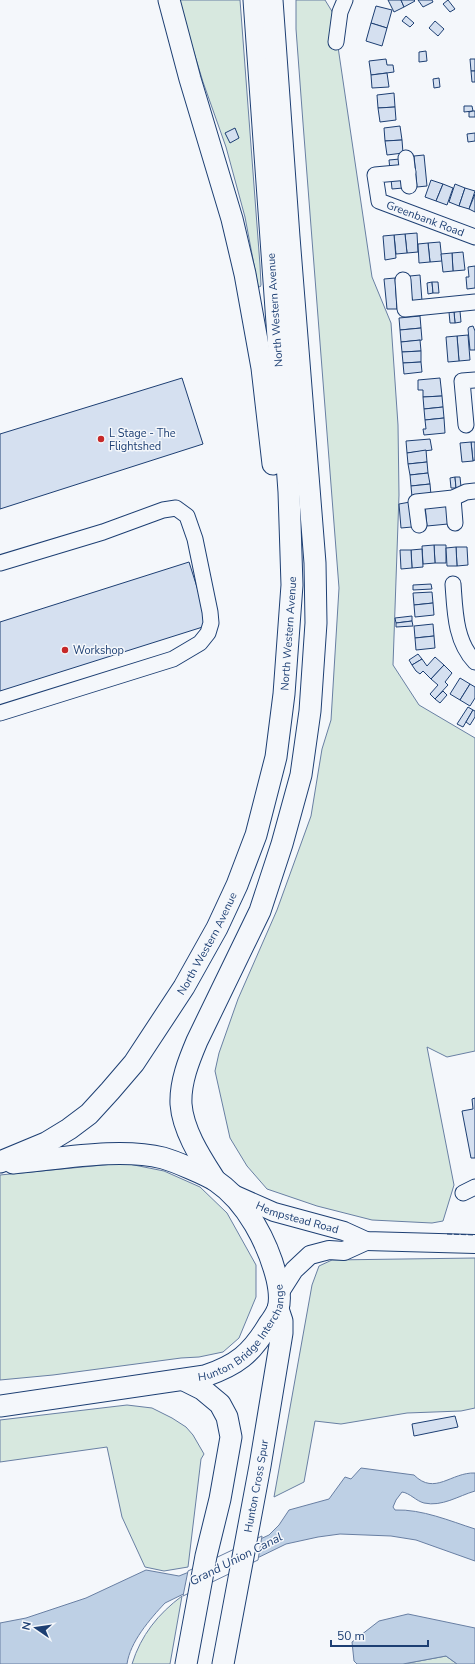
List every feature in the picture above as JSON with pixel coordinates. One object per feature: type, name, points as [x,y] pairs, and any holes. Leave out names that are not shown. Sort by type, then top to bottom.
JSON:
[{"type":"highway","points":[[169,0],[190,79],[232,219],[253,316],[262,368],[275,481],[281,585],[288,650]]},
{"type":"highway","name":"North Western Avenue","points":[[0,1163],[46,1143],[69,1129],[89,1114],[134,1063],[184,987],[217,928],[238,885],[256,835],[276,757],[284,694],[292,585],[268,1]]},
{"type":"highway","name":"North Western Avenue","points":[[223,1186],[200,1156],[187,1125],[181,1104],[183,1082],[189,1059],[197,1041],[260,911],[282,844],[302,768],[310,711],[316,623],[315,563],[289,237],[268,1]]},
{"type":"highway","points":[[0,1146],[13,1144],[40,1134],[61,1121],[89,1098],[141,1036],[171,1007]]},
{"type":"highway","points":[[0,1163],[117,1153],[140,1154],[164,1159],[223,1186]]},
{"type":"highway","name":"Hunton Bridge Interchange","points":[[0,1406],[205,1376],[226,1369],[249,1353],[264,1332],[279,1300],[266,1246],[253,1222],[223,1186]]},
{"type":"highway","name":"Hunton Cross Spur","points":[[223,1664],[282,1333],[279,1300]]},
{"type":"highway","points":[[184,1380],[202,1389],[220,1404],[227,1417],[231,1433],[220,1500],[206,1556],[186,1664]]},
{"type":"main road","name":"Hempstead Road","points":[[223,1186],[274,1212],[344,1231],[366,1241],[475,1244]]},
{"type":"main road","name":"Hempstead Road","points":[[279,1300],[294,1270],[310,1255],[329,1250],[344,1251],[366,1241]]},
{"type":"street","points":[[336,42],[340,12],[345,0]]},
{"type":"street","name":"Greenbank Road","points":[[408,172],[375,175],[379,201],[475,237]]},
{"type":"street","points":[[403,280],[405,309],[475,302]]},
{"type":"street","points":[[466,425],[462,381],[475,380]]},
{"type":"street","points":[[419,525],[416,502],[453,498],[466,492],[475,491]]},
{"type":"street","points":[[453,498],[455,523]]},
{"type":"street","points":[[0,564],[103,532],[163,510],[176,508],[186,516],[195,539],[211,623],[208,633],[200,643],[173,659],[0,713]]},
{"type":"street","points":[[453,584],[458,631],[465,649],[475,662]]},
{"type":"shaded area","points":[[178,0],[240,0],[260,265],[260,287],[258,286],[245,217],[226,147],[203,82]]},
{"type":"shaded area","points":[[296,0],[325,0],[333,13],[372,277],[391,323],[398,425],[399,495],[393,665],[419,705],[475,738],[475,1051],[447,1057],[427,1047],[454,1185],[443,1221],[432,1223],[372,1220],[317,1206],[267,1189],[247,1166],[230,1138],[215,1071],[219,1053],[238,999],[277,910],[311,816],[322,749],[331,720],[339,588],[296,29]]},
{"type":"shaded area","points":[[124,1163],[164,1171],[200,1187],[227,1213],[256,1265],[256,1297],[239,1338],[223,1352],[199,1357],[0,1380],[0,1175]]},
{"type":"shaded area","points":[[475,1258],[475,1408],[461,1411],[407,1413],[341,1424],[315,1421],[304,1482],[274,1497],[312,1285],[319,1266],[332,1260]]},
{"type":"shaded area","points":[[127,1405],[152,1408],[172,1418],[186,1427],[193,1435],[204,1454],[201,1459],[188,1567],[164,1571],[145,1567],[122,1517],[107,1447],[0,1462],[0,1420]]},
{"type":"shaded area","points":[[182,1596],[170,1664],[132,1664],[145,1634],[165,1610]]},
{"type":"shaded area","points":[[446,1656],[457,1664],[403,1664]]},
{"type":"water","name":"Grand Union Canal","points":[[361,1468],[414,1475],[422,1481],[429,1483],[443,1482],[458,1476],[475,1473],[475,1491],[437,1504],[421,1502],[402,1492],[393,1507],[395,1510],[426,1513],[475,1529],[475,1561],[416,1540],[391,1536],[340,1534],[318,1537],[286,1544],[165,1603],[136,1639],[127,1664],[0,1664],[0,1623],[26,1618],[86,1598],[146,1570],[179,1576],[189,1572],[269,1535],[279,1525],[289,1510],[329,1499],[345,1477],[351,1479]]},
{"type":"water","points":[[408,1614],[475,1628],[475,1664],[457,1664],[446,1656],[403,1664],[357,1664],[354,1661],[352,1642],[379,1621]]},
{"type":"pier","points":[[262,1536],[258,1560],[183,1596],[188,1571]]},
{"type":"building","points":[[388,0],[401,0],[404,7],[394,12]]},
{"type":"building","points":[[401,0],[414,0],[415,1],[404,7]]},
{"type":"building","points":[[418,0],[432,0],[433,2],[423,7]]},
{"type":"building","points":[[448,0],[455,9],[450,12],[443,4]]},
{"type":"building","points":[[376,6],[392,10],[387,28],[371,23]]},
{"type":"building","points":[[406,16],[414,23],[410,27],[402,21]]},
{"type":"building","points":[[435,21],[444,29],[438,36],[429,28]]},
{"type":"building","points":[[371,23],[387,28],[382,46],[366,41]]},
{"type":"building","points":[[426,51],[427,61],[419,62],[419,52]]},
{"type":"building","points":[[386,59],[387,65],[393,65],[394,72],[371,75],[369,61]]},
{"type":"building","points":[[470,59],[475,59],[475,71],[471,71]]},
{"type":"building","points":[[471,71],[475,71],[475,82],[472,82]]},
{"type":"building","points":[[387,73],[389,87],[372,88],[371,75]]},
{"type":"building","points":[[439,78],[440,87],[434,88],[433,79]]},
{"type":"building","points":[[394,93],[395,107],[378,108],[377,95]]},
{"type":"building","points":[[464,106],[472,106],[473,111],[464,112]]},
{"type":"building","points":[[395,107],[396,120],[380,122],[378,108]]},
{"type":"building","points":[[475,111],[475,117],[469,117],[469,112]]},
{"type":"building","points":[[400,126],[402,140],[385,141],[384,128]]},
{"type":"building","points":[[235,128],[239,138],[230,143],[225,133]]},
{"type":"building","points":[[475,133],[475,141],[468,142],[467,134]]},
{"type":"building","points":[[402,140],[403,153],[387,155],[385,141]]},
{"type":"building","points":[[424,155],[427,186],[417,187],[414,156]]},
{"type":"building","points":[[400,159],[401,169],[390,170],[389,160]]},
{"type":"building","points":[[402,178],[403,188],[392,189],[391,179]]},
{"type":"building","points":[[431,180],[443,184],[436,201],[425,197]]},
{"type":"building","points":[[443,184],[453,188],[447,205],[436,201]]},
{"type":"building","points":[[455,184],[465,188],[459,206],[449,202]]},
{"type":"building","points":[[465,188],[475,191],[469,209],[459,206]]},
{"type":"building","points":[[475,194],[475,212],[469,209]]},
{"type":"building","points":[[417,233],[418,252],[407,253],[405,234]]},
{"type":"building","points":[[405,234],[407,253],[396,254],[394,235]]},
{"type":"building","points":[[394,235],[396,258],[385,260],[383,236]]},
{"type":"building","points":[[440,242],[442,261],[430,262],[428,243]]},
{"type":"building","points":[[428,243],[430,262],[419,263],[418,244]]},
{"type":"building","points":[[463,252],[465,270],[453,271],[452,253]]},
{"type":"building","points":[[452,253],[453,271],[443,272],[441,254]]},
{"type":"building","points":[[475,266],[475,288],[467,289],[466,277],[469,277],[468,267]]},
{"type":"building","points":[[420,275],[422,301],[412,302],[410,276]]},
{"type":"building","points":[[395,278],[397,309],[387,309],[384,279]]},
{"type":"building","points":[[432,282],[433,293],[428,294],[427,283]]},
{"type":"building","points":[[432,282],[438,282],[439,293],[433,293]]},
{"type":"building","points":[[460,311],[461,322],[455,323],[454,312]]},
{"type":"building","points":[[449,312],[454,312],[455,323],[450,323]]},
{"type":"building","points":[[420,316],[421,328],[400,330],[399,318]]},
{"type":"building","points":[[473,326],[475,331],[475,350],[470,350],[468,329],[469,327]]},
{"type":"building","points":[[421,328],[422,340],[401,342],[400,330]]},
{"type":"building","points":[[468,335],[470,360],[459,361],[457,336]]},
{"type":"building","points":[[457,336],[459,361],[448,362],[446,337]]},
{"type":"building","points":[[420,340],[421,351],[402,352],[401,342]]},
{"type":"building","points":[[421,351],[421,362],[403,363],[402,352]]},
{"type":"building","points":[[421,362],[422,372],[404,374],[403,363]]},
{"type":"building","name":"L Stage - The Flightshed","points":[[182,378],[203,444],[0,509],[0,434]]},
{"type":"building","points":[[440,378],[442,396],[423,397],[423,390],[418,390],[418,380]]},
{"type":"building","points":[[442,396],[443,407],[424,409],[423,397]]},
{"type":"building","points":[[443,407],[444,418],[425,420],[424,409]]},
{"type":"building","points":[[444,418],[445,433],[424,435],[423,429],[426,429],[425,420]]},
{"type":"building","points":[[430,439],[432,450],[407,453],[406,441]]},
{"type":"building","points":[[471,442],[475,442],[475,460],[473,461]]},
{"type":"building","points":[[471,442],[473,461],[462,462],[460,443]]},
{"type":"building","points":[[426,450],[427,462],[408,464],[407,453]]},
{"type":"building","points":[[427,462],[428,473],[410,475],[408,464]]},
{"type":"building","points":[[428,473],[430,484],[411,486],[410,475]]},
{"type":"building","points":[[455,477],[456,488],[451,488],[450,478]]},
{"type":"building","points":[[455,477],[460,477],[461,487],[456,488]]},
{"type":"building","points":[[430,484],[431,495],[412,497],[411,486]]},
{"type":"building","points":[[410,502],[412,527],[401,528],[399,504]]},
{"type":"building","points":[[446,503],[448,524],[427,526],[425,505]]},
{"type":"building","points":[[434,545],[446,545],[446,563],[435,563]]},
{"type":"building","points":[[434,545],[435,563],[423,564],[422,546]]},
{"type":"building","points":[[456,547],[467,547],[468,565],[457,566]]},
{"type":"building","points":[[456,547],[457,566],[447,566],[446,548]]},
{"type":"building","points":[[422,549],[423,567],[412,568],[411,550]]},
{"type":"building","points":[[400,550],[411,550],[412,568],[401,569]]},
{"type":"building","name":"Workshop","points":[[189,562],[209,625],[0,691],[0,622]]},
{"type":"building","points":[[431,584],[432,589],[413,590],[413,585]]},
{"type":"building","points":[[432,592],[433,603],[414,605],[413,593]]},
{"type":"building","points":[[433,603],[434,615],[415,617],[414,605]]},
{"type":"building","points":[[412,616],[412,621],[396,623],[395,618]]},
{"type":"building","points":[[412,621],[413,626],[396,627],[396,623]]},
{"type":"building","points":[[433,624],[434,636],[415,638],[414,626]]},
{"type":"building","points":[[434,636],[435,648],[416,650],[415,638]]},
{"type":"building","points":[[418,654],[422,659],[412,665],[409,660]]},
{"type":"building","points":[[435,657],[444,665],[431,679],[423,671],[420,674],[412,665],[422,659],[427,666]]},
{"type":"building","points":[[444,665],[452,673],[445,682],[448,685],[435,699],[430,694],[438,685],[431,679]]},
{"type":"building","points":[[460,678],[470,684],[460,700],[450,694]]},
{"type":"building","points":[[470,684],[475,687],[475,698],[470,706],[460,700]]},
{"type":"building","points":[[443,691],[447,695],[440,703],[435,699]]},
{"type":"building","points":[[468,707],[473,710],[463,727],[457,724]]},
{"type":"building","points":[[473,710],[475,711],[475,717],[470,725],[466,722]]},
{"type":"building","points":[[475,1098],[475,1158],[471,1158],[462,1111],[473,1109],[472,1099]]},
{"type":"building","points":[[455,1416],[458,1427],[414,1436],[412,1424]]},
{"type":"fence","points":[[447,1234],[475,1235]]},
{"type":"place","name":"L Stage - The Flightshed","points":[[101,439]]},
{"type":"place","name":"Workshop","points":[[65,650]]}]
